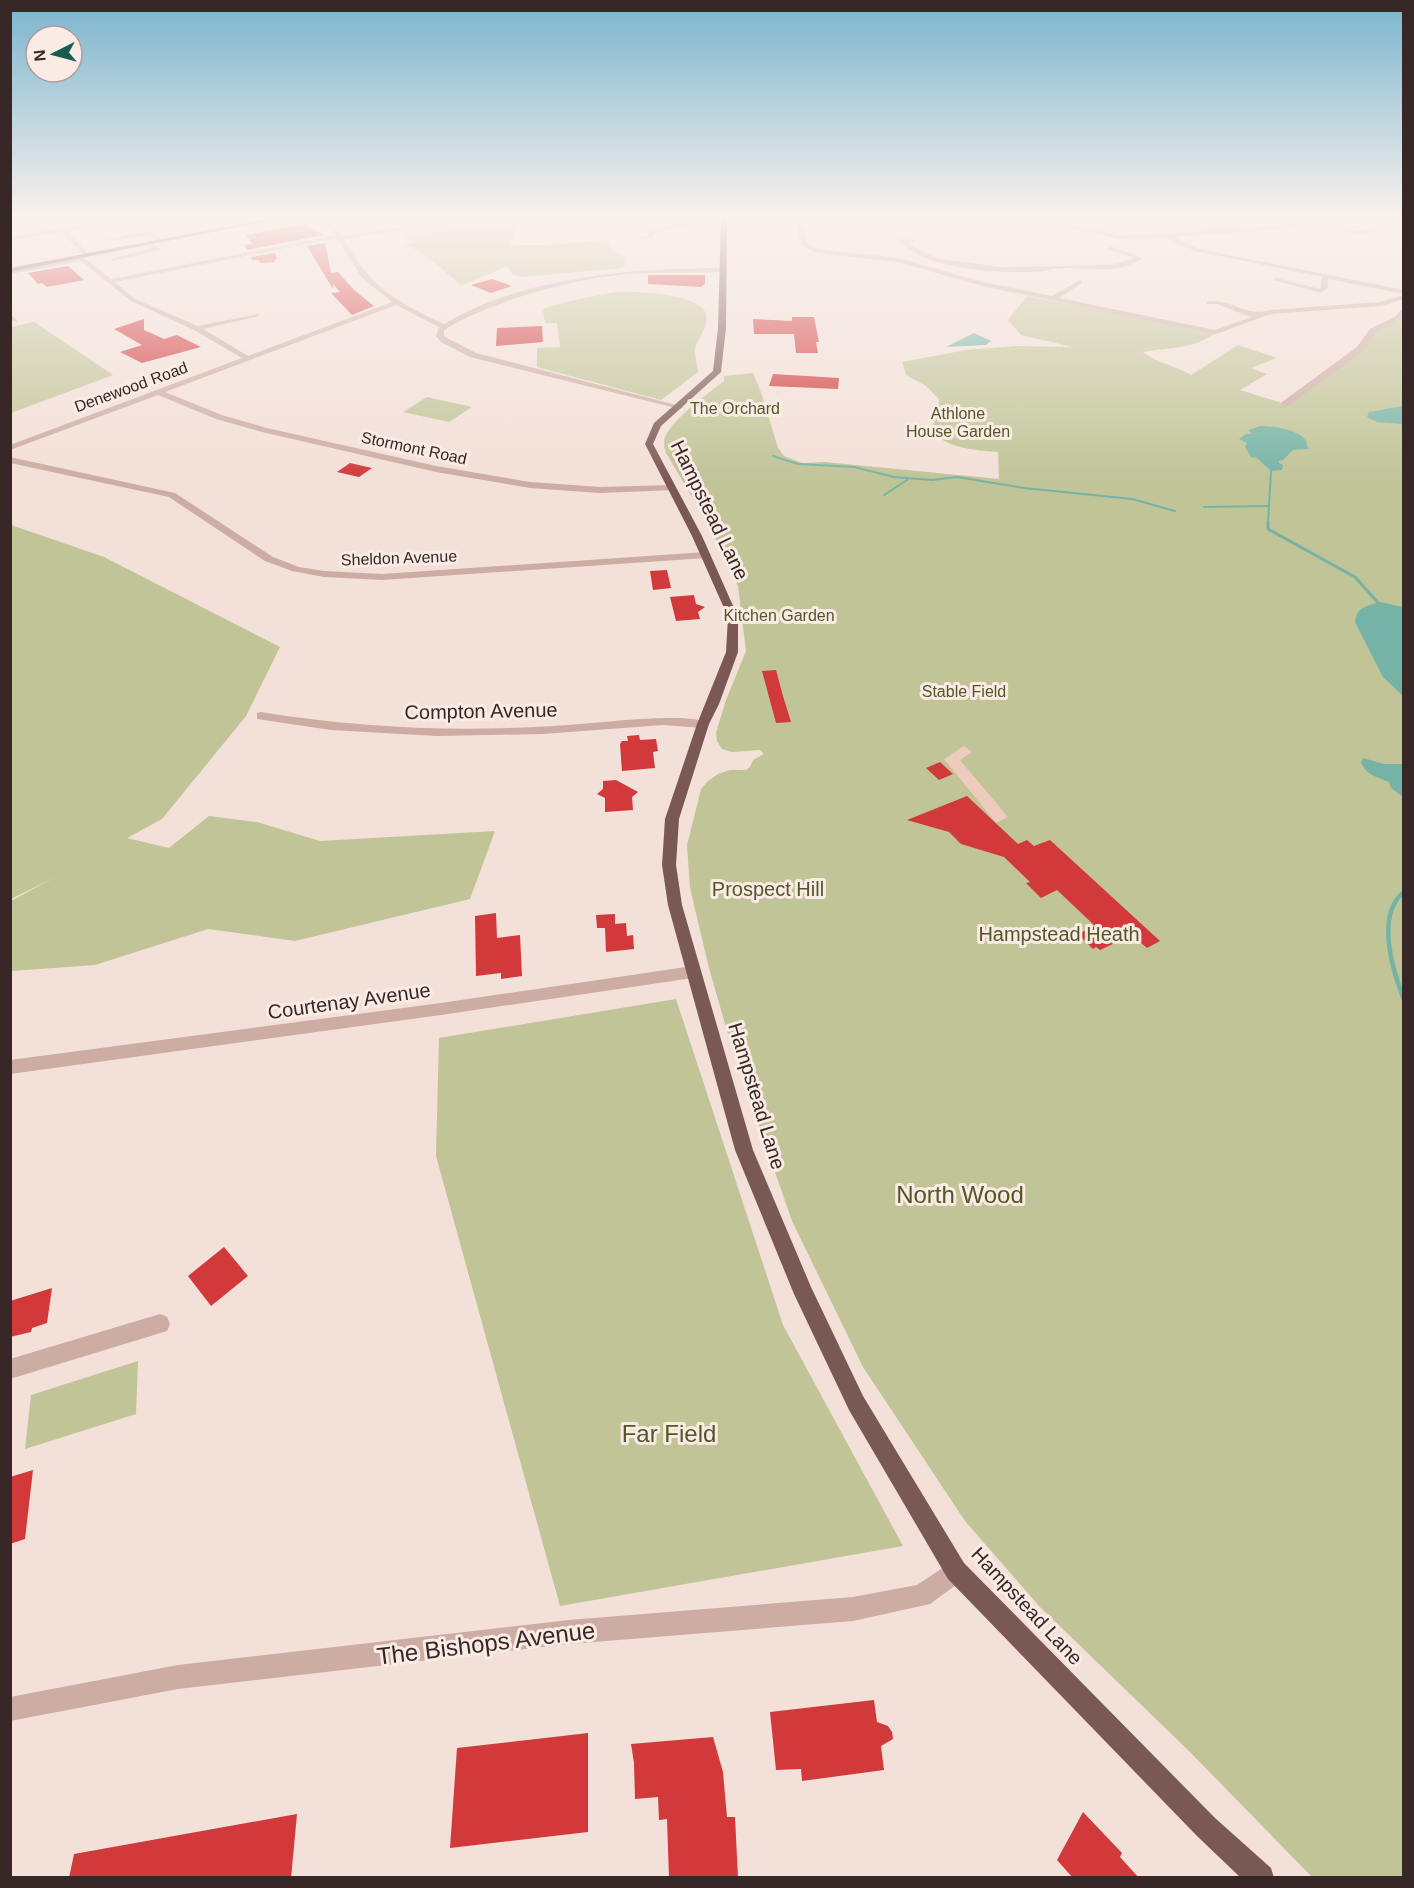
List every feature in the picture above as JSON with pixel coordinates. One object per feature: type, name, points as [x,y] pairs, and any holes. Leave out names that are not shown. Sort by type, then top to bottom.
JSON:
[{"type":"main road","name":"Hampstead Lane","points":[[722,307],[717,372],[657,425],[649,444],[706,555],[733,617],[732,652],[713,704],[703,724],[672,819],[669,865],[675,905],[744,1150],[804,1294],[856,1403],[956,1571],[1206,1827],[1261,1878]]},
{"type":"street","points":[[149,307],[197,328],[248,359]]},
{"type":"street","name":"Denewood Road","points":[[10,447],[385,307]]},
{"type":"street","points":[[404,307],[443,326]]},
{"type":"street","points":[[489,307],[443,326],[440,332],[444,340],[473,355],[680,407]]},
{"type":"street","points":[[1093,307],[1216,332],[1226,330],[1256,316],[1283,311],[1338,307]]},
{"type":"street","points":[[1232,307],[1256,316]]},
{"type":"street","points":[[1285,404],[1360,349],[1374,331],[1398,317],[1404,309]]},
{"type":"street","points":[[197,328],[256,314]]},
{"type":"street","name":"Stormont Road","points":[[157,392],[219,417],[265,430],[436,469],[530,485],[600,490],[672,488]]},
{"type":"street","name":"Sheldon Avenue","points":[[10,460],[172,495],[269,559],[312,573],[382,577],[706,555]]},
{"type":"street","name":"Compton Avenue","points":[[261,716],[324,726],[422,733],[545,730],[674,720],[703,724]]},
{"type":"street","name":"Courtenay Avenue","points":[[10,1067],[325,1026],[693,972]]},
{"type":"street","points":[[10,1369],[160,1324]]},
{"type":"street","name":"The Bishops Avenue","points":[[10,1709],[178,1677],[569,1632],[853,1609],[922,1596],[956,1571]]},
{"type":"green space","points":[[701,307],[707,319],[695,349],[698,372],[661,400],[537,367],[537,348],[560,347],[557,323],[545,323],[543,311],[545,308]]},
{"type":"green space","name":"Hampstead Heath","points":[[1018,307],[1085,307],[1216,332],[1190,345],[1143,352],[1191,375],[1238,345],[1277,358],[1251,368],[1267,374],[1240,390],[1285,404],[1347,358],[1373,331],[1388,324],[1403,309],[1403,1877],[1312,1877],[1189,1751],[1040,1607],[965,1521],[863,1367],[792,1221],[732,1048],[709,968],[690,888],[687,845],[701,789],[718,774],[730,770],[746,770],[753,760],[764,754],[760,750],[732,752],[722,749],[717,741],[716,733],[726,700],[746,651],[738,586],[709,525],[666,453],[664,443],[666,436],[671,427],[688,409],[724,381],[724,376],[753,373],[778,448],[784,456],[802,463],[825,462],[999,479],[998,452],[953,445],[930,430],[937,416],[939,399],[926,386],[906,375],[902,362],[966,350],[1016,346],[1073,347],[1021,335],[1008,320]]},
{"type":"green space","points":[[34,322],[113,375],[11,413],[11,327]]},
{"type":"green space","points":[[427,397],[472,407],[449,422],[403,412]]},
{"type":"green space","points":[[11,525],[104,557],[280,647],[246,716],[162,819],[127,838],[169,848],[209,816],[257,822],[320,841],[495,831],[470,899],[295,941],[208,929],[95,965],[11,971],[11,901],[55,877],[11,899]]},
{"type":"green space","name":"Far Field","points":[[676,999],[783,1325],[903,1546],[560,1606],[436,1156],[439,1038]]},
{"type":"green space","points":[[138,1361],[136,1414],[25,1449],[31,1395]]},
{"type":"shaded area","points":[[964,746],[972,752],[960,760],[1008,817],[996,823],[944,759]]},
{"type":"water","points":[[974,333],[991,341],[986,345],[946,347]]},
{"type":"water","points":[[1403,406],[1403,424],[1377,422],[1367,417],[1369,412]]},
{"type":"water","points":[[1260,426],[1292,431],[1303,437],[1309,449],[1293,450],[1279,461],[1283,465],[1282,470],[1271,471],[1257,458],[1251,457],[1245,447],[1247,443],[1239,439],[1246,434],[1252,434],[1249,430]]},
{"type":"water","points":[[1380,602],[1403,607],[1403,696],[1383,677],[1355,622],[1360,610]]},
{"type":"water","points":[[1363,758],[1384,764],[1403,764],[1403,797],[1391,788],[1389,782],[1367,771],[1361,763]]},
{"type":"building","points":[[344,307],[371,307],[352,315]]},
{"type":"building","points":[[792,317],[814,317],[819,342],[816,342],[818,353],[796,353],[794,334],[754,334],[753,319],[792,321]]},
{"type":"building","points":[[144,319],[144,330],[164,339],[177,335],[201,347],[142,363],[120,352],[142,345],[114,329]]},
{"type":"building","points":[[542,326],[543,342],[496,346],[497,328]]},
{"type":"building","points":[[773,374],[839,378],[838,389],[769,386]]},
{"type":"building","points":[[350,463],[372,468],[359,477],[337,472]]},
{"type":"building","points":[[667,570],[671,588],[653,590],[650,571]]},
{"type":"building","points":[[694,595],[696,604],[705,607],[698,612],[700,619],[676,621],[670,597]]},
{"type":"building","points":[[776,670],[791,722],[776,723],[762,671]]},
{"type":"building","points":[[639,735],[640,740],[656,739],[658,751],[653,752],[655,768],[622,771],[620,744],[622,741],[628,741],[627,736]]},
{"type":"building","points":[[940,762],[953,774],[939,780],[926,768]]},
{"type":"building","points":[[616,780],[638,792],[632,797],[633,810],[605,812],[605,798],[597,794],[603,789],[603,781]]},
{"type":"building","points":[[967,796],[1018,844],[1027,840],[1034,846],[1050,840],[1160,941],[1147,948],[1132,935],[1100,950],[1096,947],[1093,949],[1078,934],[1095,926],[1057,890],[1041,898],[1026,883],[1030,882],[1004,857],[961,844],[949,832],[907,820]]},
{"type":"building","points":[[496,913],[497,938],[520,935],[522,976],[501,979],[501,973],[476,976],[475,916]]},
{"type":"building","points":[[615,914],[615,924],[626,923],[627,936],[633,935],[634,949],[606,952],[605,928],[597,928],[596,915]]},
{"type":"building","points":[[224,1247],[248,1276],[211,1306],[188,1276]]},
{"type":"building","points":[[52,1288],[47,1323],[32,1328],[31,1332],[10,1337],[10,1301]]},
{"type":"building","points":[[33,1470],[25,1539],[10,1544],[10,1477]]},
{"type":"building","points":[[874,1700],[877,1722],[888,1726],[893,1739],[881,1746],[884,1770],[802,1781],[801,1769],[776,1770],[770,1712]]},
{"type":"building","points":[[588,1733],[588,1832],[450,1848],[457,1748]]},
{"type":"building","points":[[713,1737],[723,1772],[727,1817],[735,1817],[738,1878],[669,1878],[667,1819],[659,1820],[658,1797],[635,1799],[631,1744]]},
{"type":"building","points":[[1083,1812],[1122,1853],[1120,1857],[1139,1878],[1073,1878],[1057,1860]]},
{"type":"building","points":[[297,1814],[291,1878],[69,1878],[74,1854]]},
{"type":"waterway","points":[[773,456],[798,464],[854,467],[894,477],[932,480],[957,477],[1024,488],[1132,499],[1175,511]]},
{"type":"waterway","points":[[1269,506],[1271,471],[1274,466]]},
{"type":"waterway","points":[[884,495],[907,480]]},
{"type":"waterway","points":[[1204,507],[1269,506]]},
{"type":"waterway","points":[[1268,523],[1269,506]]},
{"type":"waterway","points":[[1268,523],[1268,529],[1355,577],[1381,606]]},
{"type":"waterway","points":[[1404,892],[1395,902],[1390,914],[1388,929],[1395,974],[1404,1000]]},
{"type":"park label","name":"The Orchard","points":[[735,408]]},
{"type":"park label","name":"Athlone House Garden","points":[[958,422]]},
{"type":"park label","name":"Kitchen Garden","points":[[779,615]]},
{"type":"park label","name":"Stable Field","points":[[964,691]]},
{"type":"park label","name":"Prospect Hill","points":[[768,889]]},
{"type":"park label","name":"North Wood","points":[[960,1194]]}]
